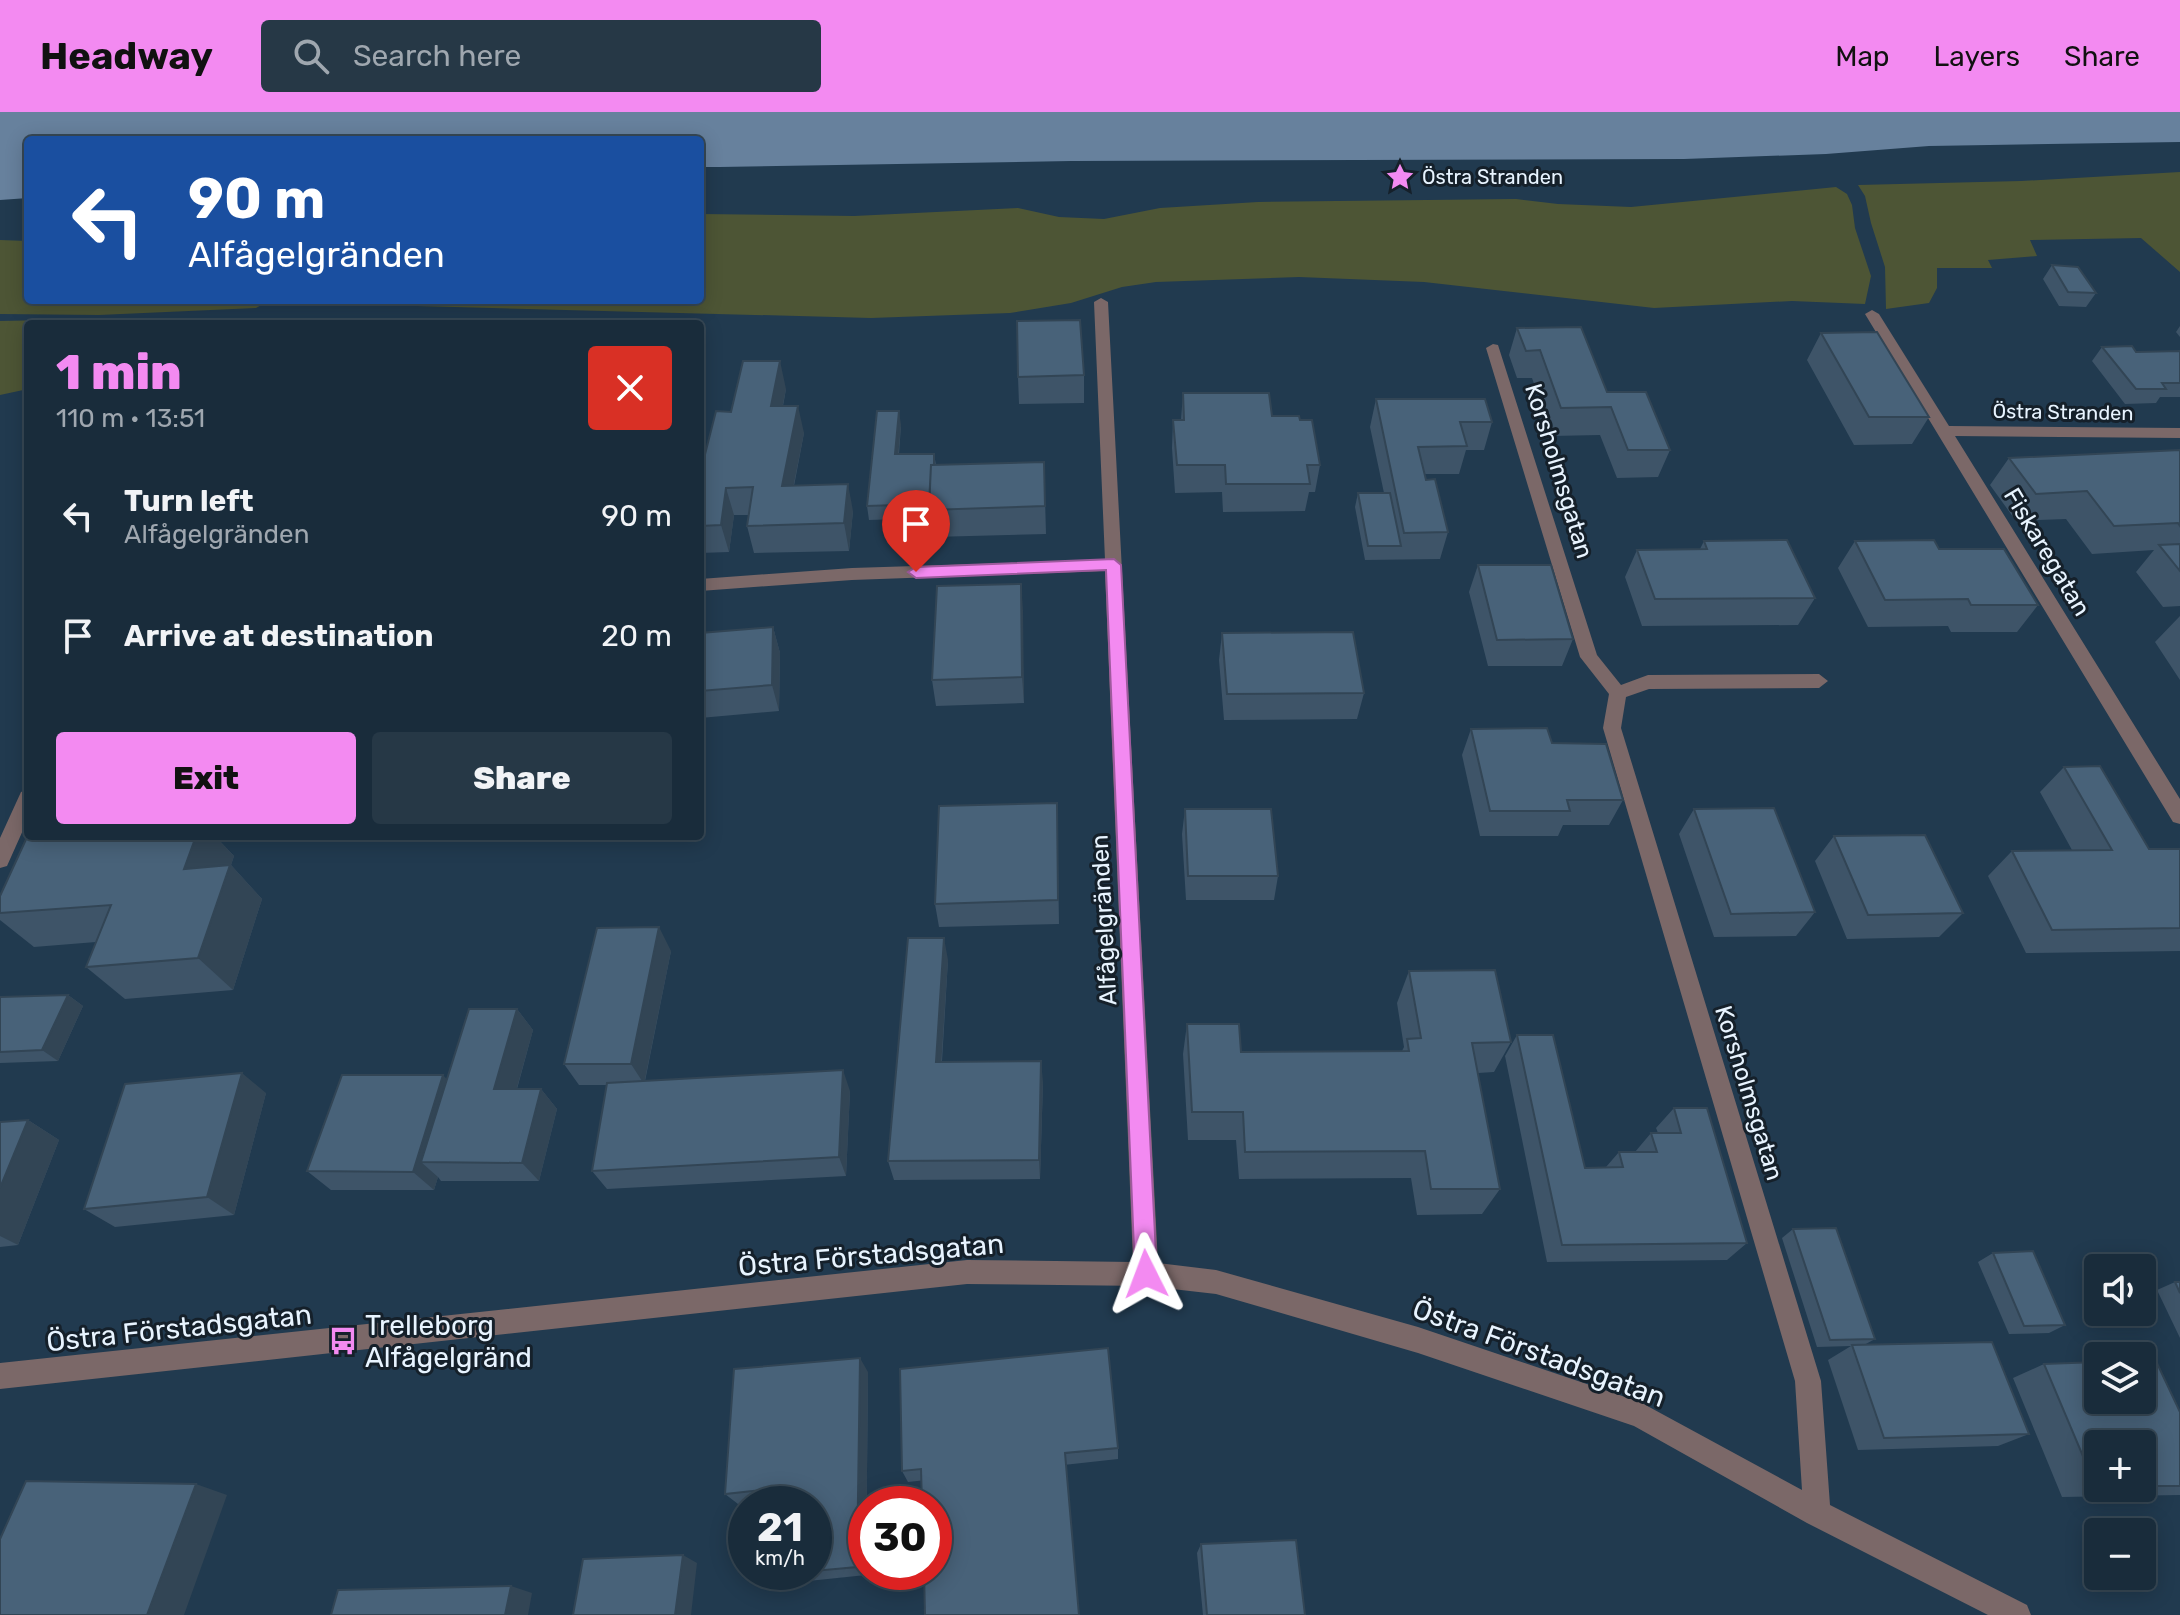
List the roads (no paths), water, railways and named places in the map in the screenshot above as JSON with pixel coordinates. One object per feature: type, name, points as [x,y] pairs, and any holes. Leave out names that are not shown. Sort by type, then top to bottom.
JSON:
[{"type":"street","name":"Alfågelgränden","points":[[1101,302],[1146,1274]]},
{"type":"street","name":"Fiskaregatan","points":[[1872,314],[2180,816]]},
{"type":"street","name":"Korsholmsgatan","points":[[1493,348],[1589,657],[1618,693],[1612,728],[1808,1381],[1817,1513]]},
{"type":"street","name":"Östra Stranden","points":[[1945,431],[2180,433]]},
{"type":"street","points":[[704,585],[852,574],[1114,565]]},
{"type":"street","points":[[1618,693],[1648,682],[1819,681]]},
{"type":"street","points":[[0,860],[24,806]]},
{"type":"street","name":"Östra Förstadsgatan","points":[[0,1376],[967,1272],[1146,1274],[1216,1282],[1418,1340],[1640,1415],[1817,1513],[2017,1615]]},
{"type":"water","points":[[0,112],[2180,112],[2180,142],[1929,146],[1826,154],[1684,159],[1071,161],[704,167],[704,136],[24,136],[24,198],[0,200]]},
{"type":"place","name":"Östra Stranden","points":[[1400,177]]},
{"type":"place","name":"Trelleborg Alfågelgränd","points":[[343,1341]]}]
